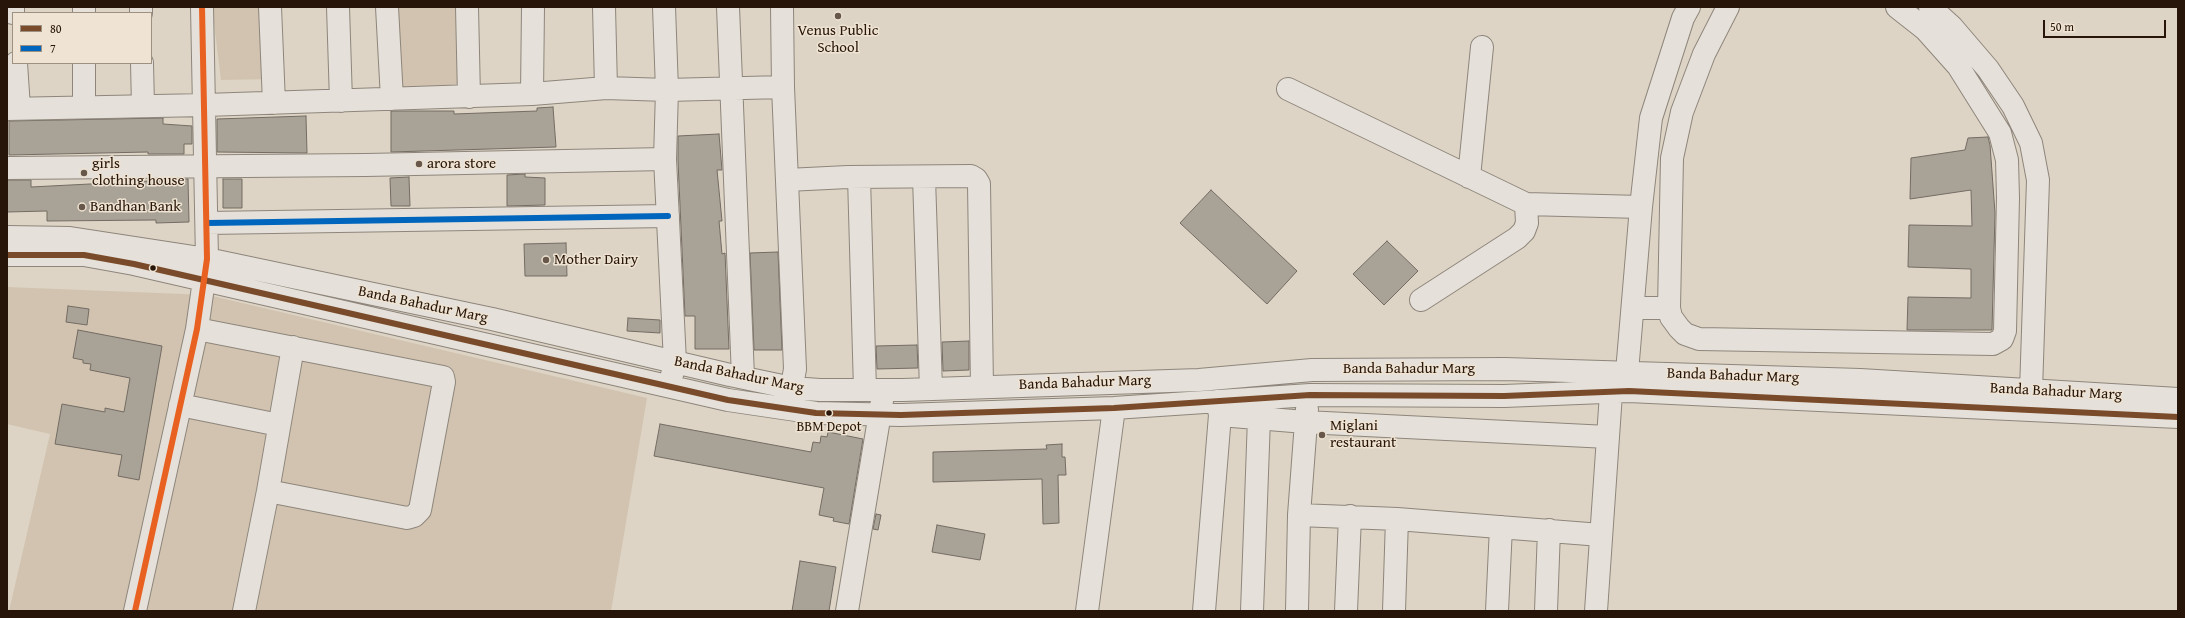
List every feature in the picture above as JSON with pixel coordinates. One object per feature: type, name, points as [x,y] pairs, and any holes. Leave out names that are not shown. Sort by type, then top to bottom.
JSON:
[{"type":"street","points":[[135,611],[197,330],[207,259],[202,7]]},
{"type":"street","points":[[270,7],[274,103]]},
{"type":"street","points":[[338,7],[341,101]]},
{"type":"street","points":[[387,7],[392,99]]},
{"type":"street","points":[[467,7],[469,97]]},
{"type":"street","points":[[532,94],[533,7]]},
{"type":"street","points":[[604,7],[606,88]]},
{"type":"street","points":[[664,7],[667,90],[665,159],[675,362],[670,387]]},
{"type":"street","points":[[728,7],[743,377]]},
{"type":"street","points":[[782,7],[783,87],[795,369],[790,399]]},
{"type":"street","points":[[1596,611],[1608,437],[1620,382],[1633,308],[1641,207],[1652,118],[1684,18],[1690,7]]},
{"type":"street","points":[[1728,7],[1704,54],[1682,112],[1672,158],[1669,308],[1671,317],[1679,328],[1685,334],[1700,339],[1993,344],[2002,339],[2005,331],[2008,160],[2000,133],[1958,66],[1925,29],[1897,7]]},
{"type":"street","points":[[1930,7],[1952,27],[1988,69],[2013,106],[2031,142],[2038,180],[2031,391]]},
{"type":"street","points":[[1469,177],[1482,47]]},
{"type":"street","points":[[16,64],[13,108],[205,105],[469,97],[606,88],[667,90],[783,87]]},
{"type":"street","points":[[84,64],[84,107]]},
{"type":"street","points":[[142,64],[143,106]]},
{"type":"street","points":[[1288,89],[1526,204],[1641,207]]},
{"type":"street","points":[[7,168],[365,165],[665,159]]},
{"type":"street","points":[[787,180],[859,177],[924,178],[971,176],[976,179],[979,184],[982,387]]},
{"type":"street","points":[[847,611],[891,415],[884,390],[859,177]]},
{"type":"street","points":[[924,178],[931,389]]},
{"type":"street","points":[[1420,300],[1517,238],[1524,231],[1527,222],[1526,204]]},
{"type":"street","points":[[207,223],[668,216]]},
{"type":"street","name":"Banda Bahadur Marg","points":[[7,237],[70,238],[207,259],[484,318],[743,377],[816,413],[891,415],[1114,408],[1218,408],[1310,394],[1504,396],[1620,382],[1860,380],[2178,399]]},
{"type":"street","name":"Banda Bahadur Marg","points":[[7,254],[84,255],[134,264],[203,281],[486,343],[728,400],[790,399],[820,390],[931,389],[1216,379],[1312,370],[1505,369],[1620,382],[2178,417]]},
{"type":"street","points":[[1633,308],[1669,308]]},
{"type":"street","points":[[197,330],[293,347],[443,377],[444,382],[420,510],[414,516],[407,518],[268,491]]},
{"type":"street","points":[[244,611],[268,491],[293,347]]},
{"type":"street","points":[[1297,611],[1299,514],[1305,422],[1310,394],[1312,370]]},
{"type":"street","points":[[1204,611],[1218,408],[1216,379]]},
{"type":"street","points":[[180,405],[279,426]]},
{"type":"street","points":[[1087,611],[1114,408]]},
{"type":"street","points":[[1218,408],[1259,418],[1305,422],[1608,437]]},
{"type":"street","points":[[1252,611],[1259,418]]},
{"type":"street","points":[[1299,514],[1397,519],[1601,535]]},
{"type":"street","points":[[1346,611],[1350,516]]},
{"type":"street","points":[[1394,611],[1397,519]]},
{"type":"street","points":[[1497,611],[1500,527]]},
{"type":"street","points":[[1546,611],[1549,530]]},
{"type":"shaded area","points":[[212,7],[272,7],[274,79],[221,80]]},
{"type":"shaded area","points":[[394,7],[468,7],[469,97],[401,99]]},
{"type":"shaded area","points":[[7,287],[208,295],[647,398],[611,611],[9,611],[50,434],[7,424]]},
{"type":"building","points":[[553,107],[556,147],[391,152],[391,111],[454,111],[454,114],[537,111],[537,108]]},
{"type":"building","points":[[306,116],[307,153],[217,152],[217,119]]},
{"type":"building","points":[[163,118],[163,124],[192,126],[192,144],[184,144],[184,154],[148,154],[148,152],[9,155],[9,121]]},
{"type":"building","points":[[719,134],[722,170],[717,170],[722,221],[719,221],[722,254],[725,253],[729,349],[695,349],[695,316],[685,316],[678,136]]},
{"type":"building","points":[[1988,137],[1990,145],[1995,213],[1992,330],[1907,330],[1908,297],[1971,298],[1971,269],[1908,267],[1909,225],[1972,226],[1971,190],[1910,199],[1911,158],[1965,150],[1968,138]]},
{"type":"building","points":[[525,174],[525,177],[545,178],[545,205],[507,206],[507,175]]},
{"type":"building","points":[[409,177],[410,206],[391,206],[390,178]]},
{"type":"building","points":[[188,179],[189,222],[156,223],[156,220],[47,221],[47,211],[7,212],[7,180],[31,180],[31,187]]},
{"type":"building","points":[[223,179],[242,179],[242,208],[223,208]]},
{"type":"building","points":[[1211,190],[1297,271],[1267,304],[1180,223]]},
{"type":"building","points":[[1387,241],[1418,271],[1384,305],[1353,274]]},
{"type":"building","name":"Mother Dairy","points":[[566,243],[567,276],[525,276],[524,244]]},
{"type":"building","points":[[778,252],[782,350],[754,350],[750,253]]},
{"type":"building","points":[[68,306],[89,309],[87,325],[66,322]]},
{"type":"building","points":[[628,318],[660,320],[660,333],[627,331]]},
{"type":"building","points":[[78,330],[162,346],[139,480],[118,476],[122,455],[55,444],[62,404],[105,412],[105,408],[124,412],[130,378],[90,370],[91,364],[83,363],[83,360],[73,358]]},
{"type":"building","points":[[969,341],[969,370],[943,371],[942,342]]},
{"type":"building","points":[[917,345],[918,368],[877,369],[876,346]]},
{"type":"building","points":[[660,424],[811,452],[813,442],[820,443],[821,436],[827,437],[828,432],[863,439],[849,524],[833,521],[834,518],[819,515],[824,488],[654,456]]},
{"type":"building","points":[[1062,444],[1062,457],[1065,457],[1066,475],[1058,475],[1059,523],[1043,524],[1042,479],[933,482],[933,452],[1047,449],[1046,445]]},
{"type":"building","points":[[876,514],[881,515],[878,530],[873,529]]},
{"type":"building","points":[[937,525],[985,534],[980,560],[932,552]]},
{"type":"building","points":[[800,561],[836,567],[829,611],[792,611]]},
{"type":"transit line","points":[[135,611],[197,329],[207,259],[202,7]]},
{"type":"transit line","name":"7","points":[[207,223],[668,216]]},
{"type":"transit line","name":"80","points":[[7,255],[84,255],[134,264],[728,400],[816,413],[901,415],[1114,408],[1310,395],[1504,396],[1629,391],[2178,417]]},
{"type":"place","name":"Venus Public School","points":[[838,16]]},
{"type":"place","name":"arora store","points":[[419,164]]},
{"type":"place","name":"girls clothing house","points":[[84,173]]},
{"type":"place","name":"Bandhan Bank","points":[[82,207]]},
{"type":"place","name":"Mother Dairy","points":[[546,260]]},
{"type":"place","name":"BBM Depot","points":[[829,413]]},
{"type":"place","name":"Miglani restaurant","points":[[1322,435]]}]
